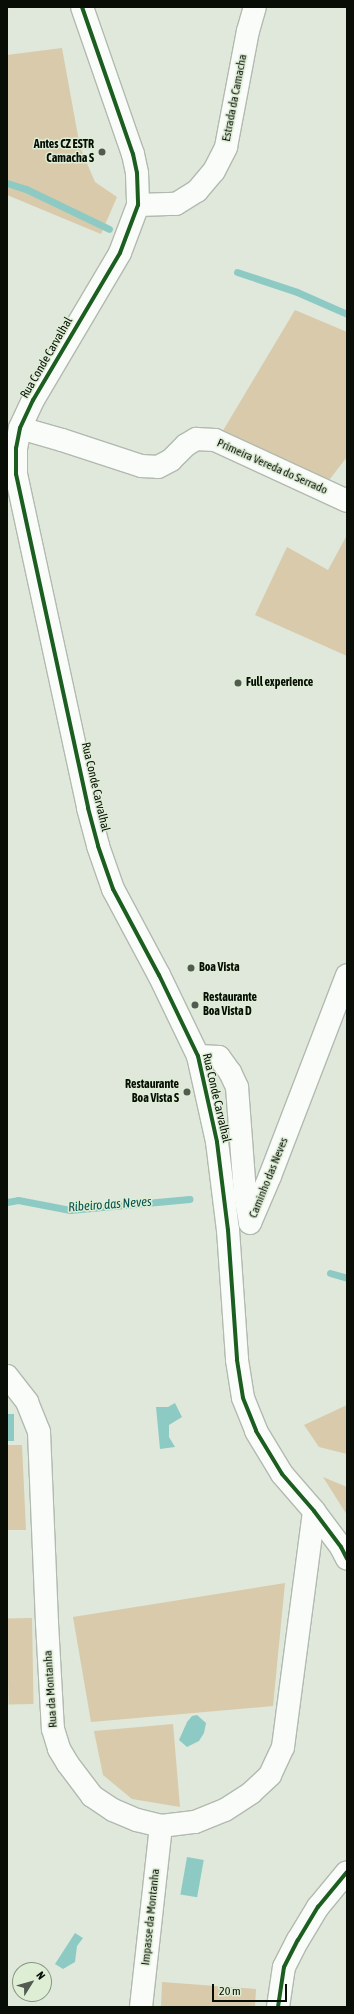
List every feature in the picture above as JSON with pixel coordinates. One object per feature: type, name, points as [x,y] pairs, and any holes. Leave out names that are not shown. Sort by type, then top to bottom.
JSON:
[{"type":"street","name":"Rua Conde Carvalhal","points":[[82,7],[133,154],[137,173],[138,206],[120,253],[33,400],[20,428],[16,448],[16,474],[21,504],[98,846],[113,889],[159,975],[198,1056],[218,1150],[228,1230],[237,1360],[243,1398],[256,1431],[282,1474],[314,1511],[341,1547],[347,1559]]},
{"type":"street","name":"Estrada da Camacha","points":[[138,206],[176,204],[197,191],[214,171],[226,147],[248,31],[255,7]]},
{"type":"street","name":"Primeira Vereda do Serrado","points":[[20,428],[141,466],[158,467],[171,460],[186,445],[196,439],[214,440],[347,501]]},
{"type":"street","name":"Caminho das Neves","points":[[198,1056],[219,1057],[230,1072],[237,1087],[245,1194],[250,1223],[270,1176],[347,975]]},
{"type":"street","name":"Rua da Montanha","points":[[7,1376],[27,1402],[39,1432],[52,1721],[58,1749],[92,1796],[113,1810],[137,1820],[161,1826],[195,1822],[225,1810],[251,1793],[270,1775],[283,1747],[314,1511]]},
{"type":"street","name":"Impasse da Montanha","points":[[141,2007],[161,1826]]},
{"type":"street","points":[[278,2007],[278,1995],[284,1967],[318,1907],[347,1872]]},
{"type":"shaded area","points":[[62,48],[80,147],[95,182],[117,197],[101,234],[7,195],[7,55]]},
{"type":"shaded area","points":[[295,310],[347,332],[347,457],[326,484],[221,434]]},
{"type":"shaded area","points":[[347,535],[347,656],[255,615],[287,547],[328,570]]},
{"type":"shaded area","points":[[347,1405],[347,1454],[319,1447],[304,1425]]},
{"type":"shaded area","points":[[7,1445],[22,1445],[26,1530],[7,1530]]},
{"type":"shaded area","points":[[323,1477],[347,1487],[347,1515]]},
{"type":"shaded area","points":[[285,1583],[273,1706],[91,1722],[73,1617]]},
{"type":"shaded area","points":[[7,1618],[32,1618],[34,1704],[9,1704]]},
{"type":"shaded area","points":[[173,1724],[180,1807],[132,1799],[103,1775],[94,1731]]},
{"type":"shaded area","points":[[162,1982],[256,1989],[255,2007],[161,2007]]},
{"type":"water","points":[[175,1403],[182,1417],[169,1425],[169,1437],[175,1447],[160,1449],[156,1407],[168,1407]]},
{"type":"water","points":[[7,1414],[14,1414],[14,1441],[7,1441]]},
{"type":"water","points":[[197,1715],[206,1723],[204,1733],[199,1741],[187,1747],[179,1740],[187,1722],[192,1716]]},
{"type":"water","points":[[187,1857],[204,1860],[197,1897],[180,1894]]},
{"type":"water","points":[[75,1933],[83,1938],[77,1946],[75,1962],[63,1969],[55,1964]]},
{"type":"waterway","points":[[7,183],[26,189],[109,229]]},
{"type":"waterway","points":[[237,272],[297,292],[347,314]]},
{"type":"waterway","name":"Ribeiro das Neves","points":[[7,1202],[18,1200],[70,1210],[189,1199]]},
{"type":"waterway","name":"Ribeiro das Neves","points":[[330,1273],[347,1278]]},
{"type":"cycle path","points":[[82,7],[133,154],[137,173],[138,205],[120,253],[33,400],[20,428],[16,448],[16,474],[88,808],[98,846],[113,889],[159,975],[198,1056],[217,1142],[228,1230],[237,1360],[243,1398],[256,1431],[282,1474],[314,1511],[341,1547],[347,1559]]},
{"type":"cycle path","points":[[278,2007],[284,1967],[318,1907],[347,1872]]},
{"type":"place","name":"Antes CZ ESTR Camacha S","points":[[102,152]]},
{"type":"place","name":"Full experience","points":[[238,683]]},
{"type":"place","name":"Boa Vista","points":[[191,968]]},
{"type":"place","name":"Restaurante Boa Vista D","points":[[195,1005]]},
{"type":"place","name":"Restaurante Boa Vista S","points":[[187,1092]]}]
